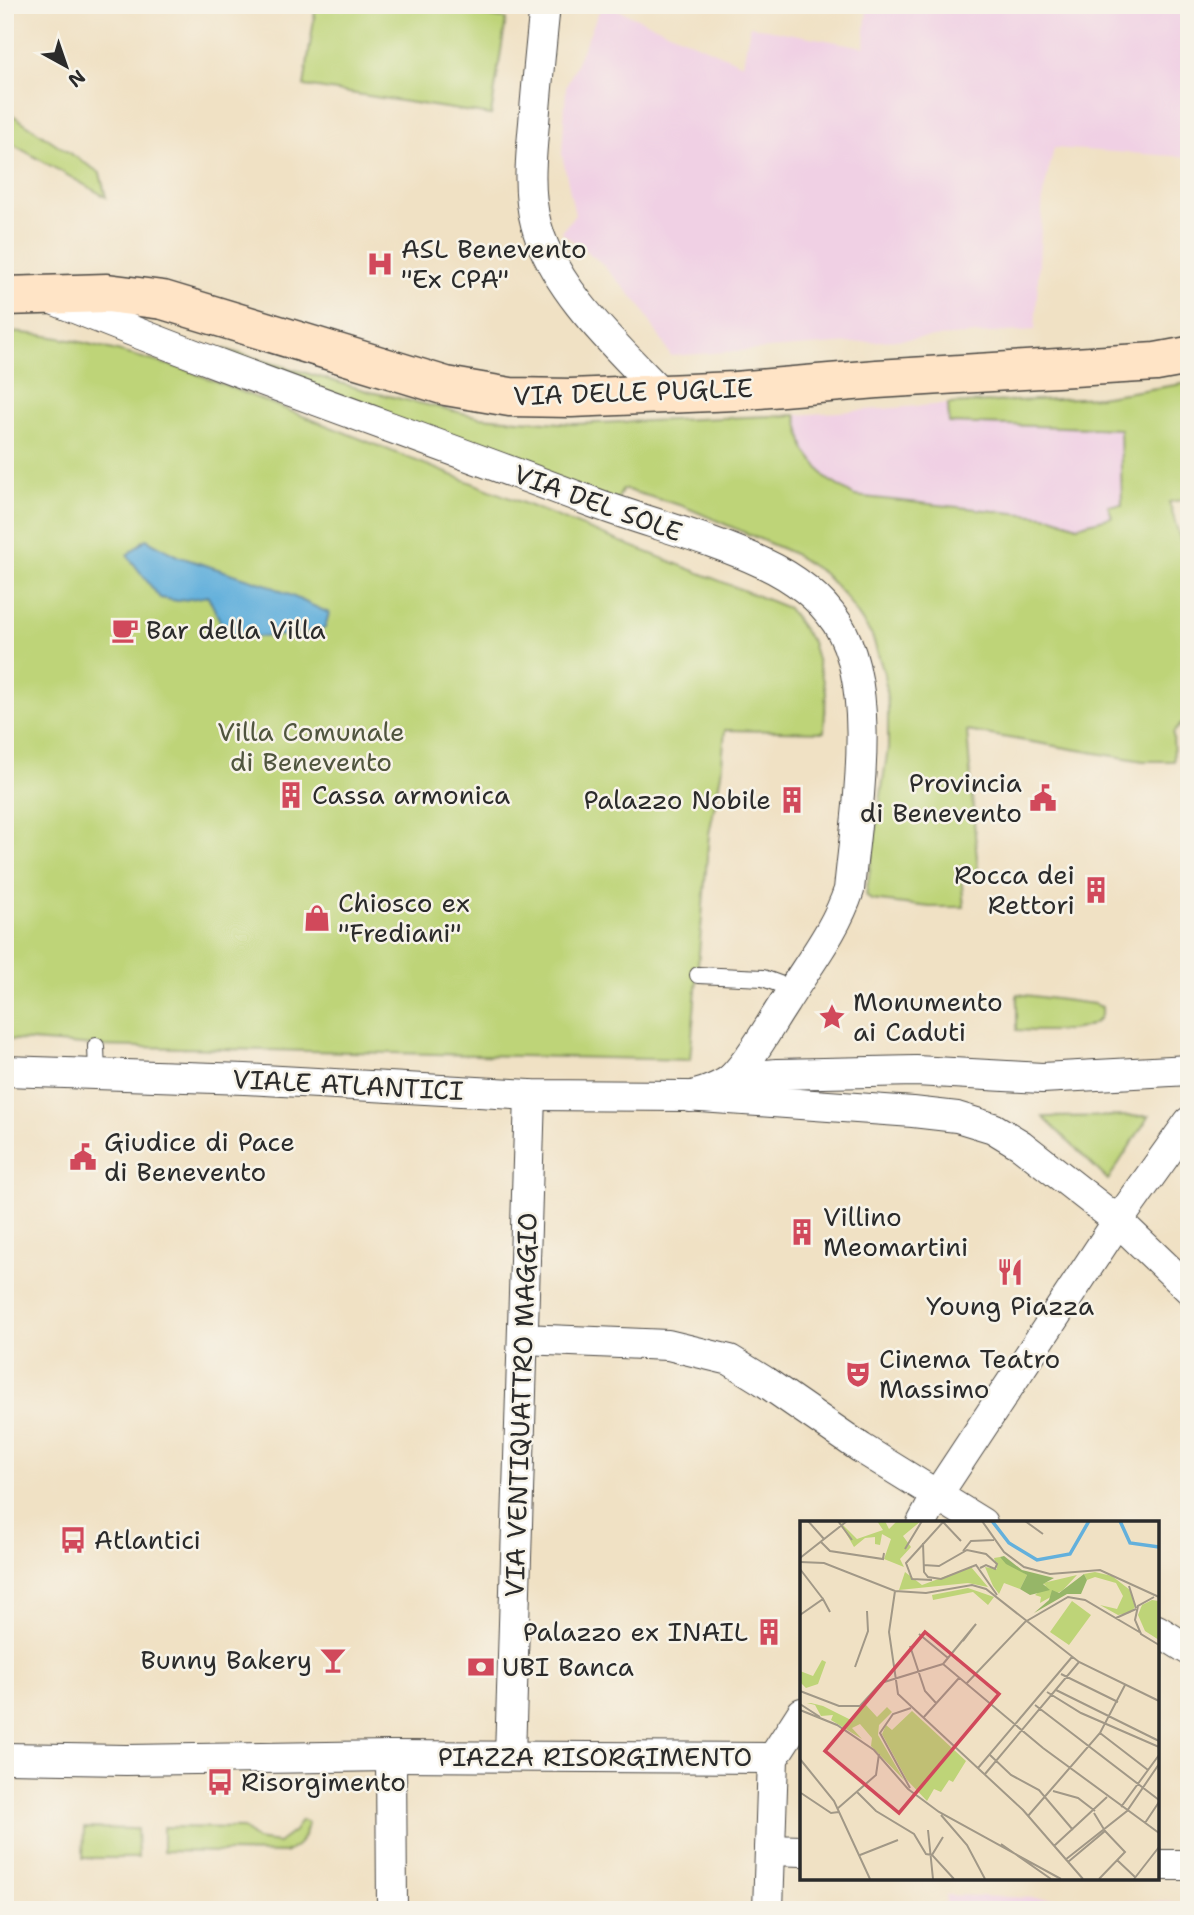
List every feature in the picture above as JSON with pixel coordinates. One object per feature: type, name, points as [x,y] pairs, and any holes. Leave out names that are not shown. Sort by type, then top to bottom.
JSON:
[{"type":"street","points":[[545,5],[529,174],[535,223],[548,255],[567,286],[620,351],[662,394]]},
{"type":"street","name":"VIA DELLE PUGLIE","points":[[5,296],[107,293],[163,300],[446,386],[510,397],[571,398],[662,394],[1156,362],[1189,356]]},
{"type":"street","name":"VIA DEL SOLE","points":[[43,295],[148,338],[620,513],[751,558],[800,585],[819,600],[837,624],[853,659],[860,696],[860,771],[849,890],[844,907],[828,934],[758,1043],[732,1078]]},
{"type":"street","name":"VIALE ATLANTICI","points":[[5,1071],[97,1060],[245,1079],[530,1095],[690,1097],[957,1117],[993,1128],[1021,1145],[1118,1220],[1189,1289]]},
{"type":"street","points":[[690,1097],[732,1078],[777,1074],[936,1072],[1042,1078],[1189,1070]]},
{"type":"street","name":"VIA VENTIQUATTRO MAGGIO","points":[[510,1756],[530,1095]]},
{"type":"street","points":[[923,1521],[937,1495],[1118,1220],[1189,1122]]},
{"type":"street","points":[[523,1339],[668,1345],[730,1360],[979,1521]]},
{"type":"street","points":[[1159,1631],[1189,1650]]},
{"type":"street","points":[[773,1758],[800,1716]]},
{"type":"street","points":[[391,1756],[392,1910]]},
{"type":"street","name":"PIAZZA RISORGIMENTO","points":[[5,1758],[773,1758],[768,1910]]},
{"type":"street","points":[[770,1850],[800,1851]]},
{"type":"street","points":[[1159,1865],[1189,1865]]},
{"type":"lane","points":[[698,975],[763,978],[793,989]]},
{"type":"shaded area","points":[[602,5],[743,64],[750,26],[864,47],[867,5],[1134,5],[1134,11],[1189,13],[1189,157],[1054,148],[1043,195],[1035,330],[671,356],[640,305],[599,261],[561,232],[575,215],[562,155],[566,87]]},
{"type":"shaded area","points":[[948,404],[949,423],[1120,429],[1122,505],[1113,516],[1077,526],[1052,517],[855,496],[827,479],[805,450],[797,415]]},
{"type":"shaded area","points":[[946,1895],[1189,1903],[1189,1910],[945,1910]]},
{"type":"green space","points":[[316,5],[421,5],[506,19],[491,115],[304,86]]},
{"type":"green space","points":[[5,110],[100,173],[106,197],[5,140]]},
{"type":"green space","name":"Villa Comunale di Benevento","points":[[5,332],[73,341],[184,369],[788,608],[812,642],[826,692],[824,732],[725,730],[721,774],[709,834],[690,1060],[96,1046],[5,1039]]},
{"type":"green space","points":[[224,349],[371,392],[480,417],[574,424],[796,415],[805,450],[827,479],[855,496],[1052,517],[1077,526],[1112,517],[1108,505],[1122,505],[1120,429],[949,423],[948,404],[1099,397],[1189,383],[1189,499],[1169,502],[1189,568],[1189,716],[1173,733],[1174,761],[1143,761],[967,731],[978,872],[961,875],[964,907],[930,907],[871,900],[866,895],[888,748],[888,707],[884,673],[872,636],[845,596],[823,573],[792,553],[683,506],[623,489],[616,502],[286,381]]},
{"type":"green space","points":[[1017,994],[1094,1004],[1102,1007],[1101,1017],[1082,1028],[1017,1030]]},
{"type":"green space","points":[[1149,1116],[1108,1180],[1043,1117]]},
{"type":"green space","points":[[301,1820],[308,1823],[305,1833],[298,1844],[285,1853],[163,1851],[163,1827],[243,1828],[256,1840],[278,1843],[294,1831]]},
{"type":"green space","points":[[84,1828],[137,1829],[138,1858],[83,1858]]},
{"type":"water","points":[[146,539],[177,556],[268,585],[329,613],[325,628],[278,636],[230,635],[208,596],[178,601],[160,598],[127,555]]},
{"type":"place","name":"ASL Benevento \"Ex CPA\"","points":[[380,264]]},
{"type":"place","name":"Bar della Villa","points":[[125,630]]},
{"type":"place","name":"Cassa armonica","points":[[291,795]]},
{"type":"place","name":"Provincia di Benevento","points":[[1043,798]]},
{"type":"place","name":"Palazzo Nobile","points":[[792,800]]},
{"type":"place","name":"Rocca dei Rettori","points":[[1096,890]]},
{"type":"place","name":"Chiosco ex \"Frediani\"","points":[[317,918]]},
{"type":"place","name":"Monumento ai Caduti","points":[[832,1017]]},
{"type":"place","name":"Giudice di Pace di Benevento","points":[[83,1157]]},
{"type":"place","name":"Villino Meomartini","points":[[802,1232]]},
{"type":"place","name":"Young Piazza","points":[[1010,1272]]},
{"type":"place","name":"Cinema Teatro Massimo","points":[[858,1374]]},
{"type":"place","name":"Atlantici","points":[[73,1540]]},
{"type":"place","name":"Palazzo ex INAIL","points":[[769,1632]]},
{"type":"place","name":"Bunny Bakery","points":[[333,1660]]},
{"type":"place","name":"UBI Banca","points":[[481,1667]]},
{"type":"place","name":"Risorgimento","points":[[220,1782]]}]
